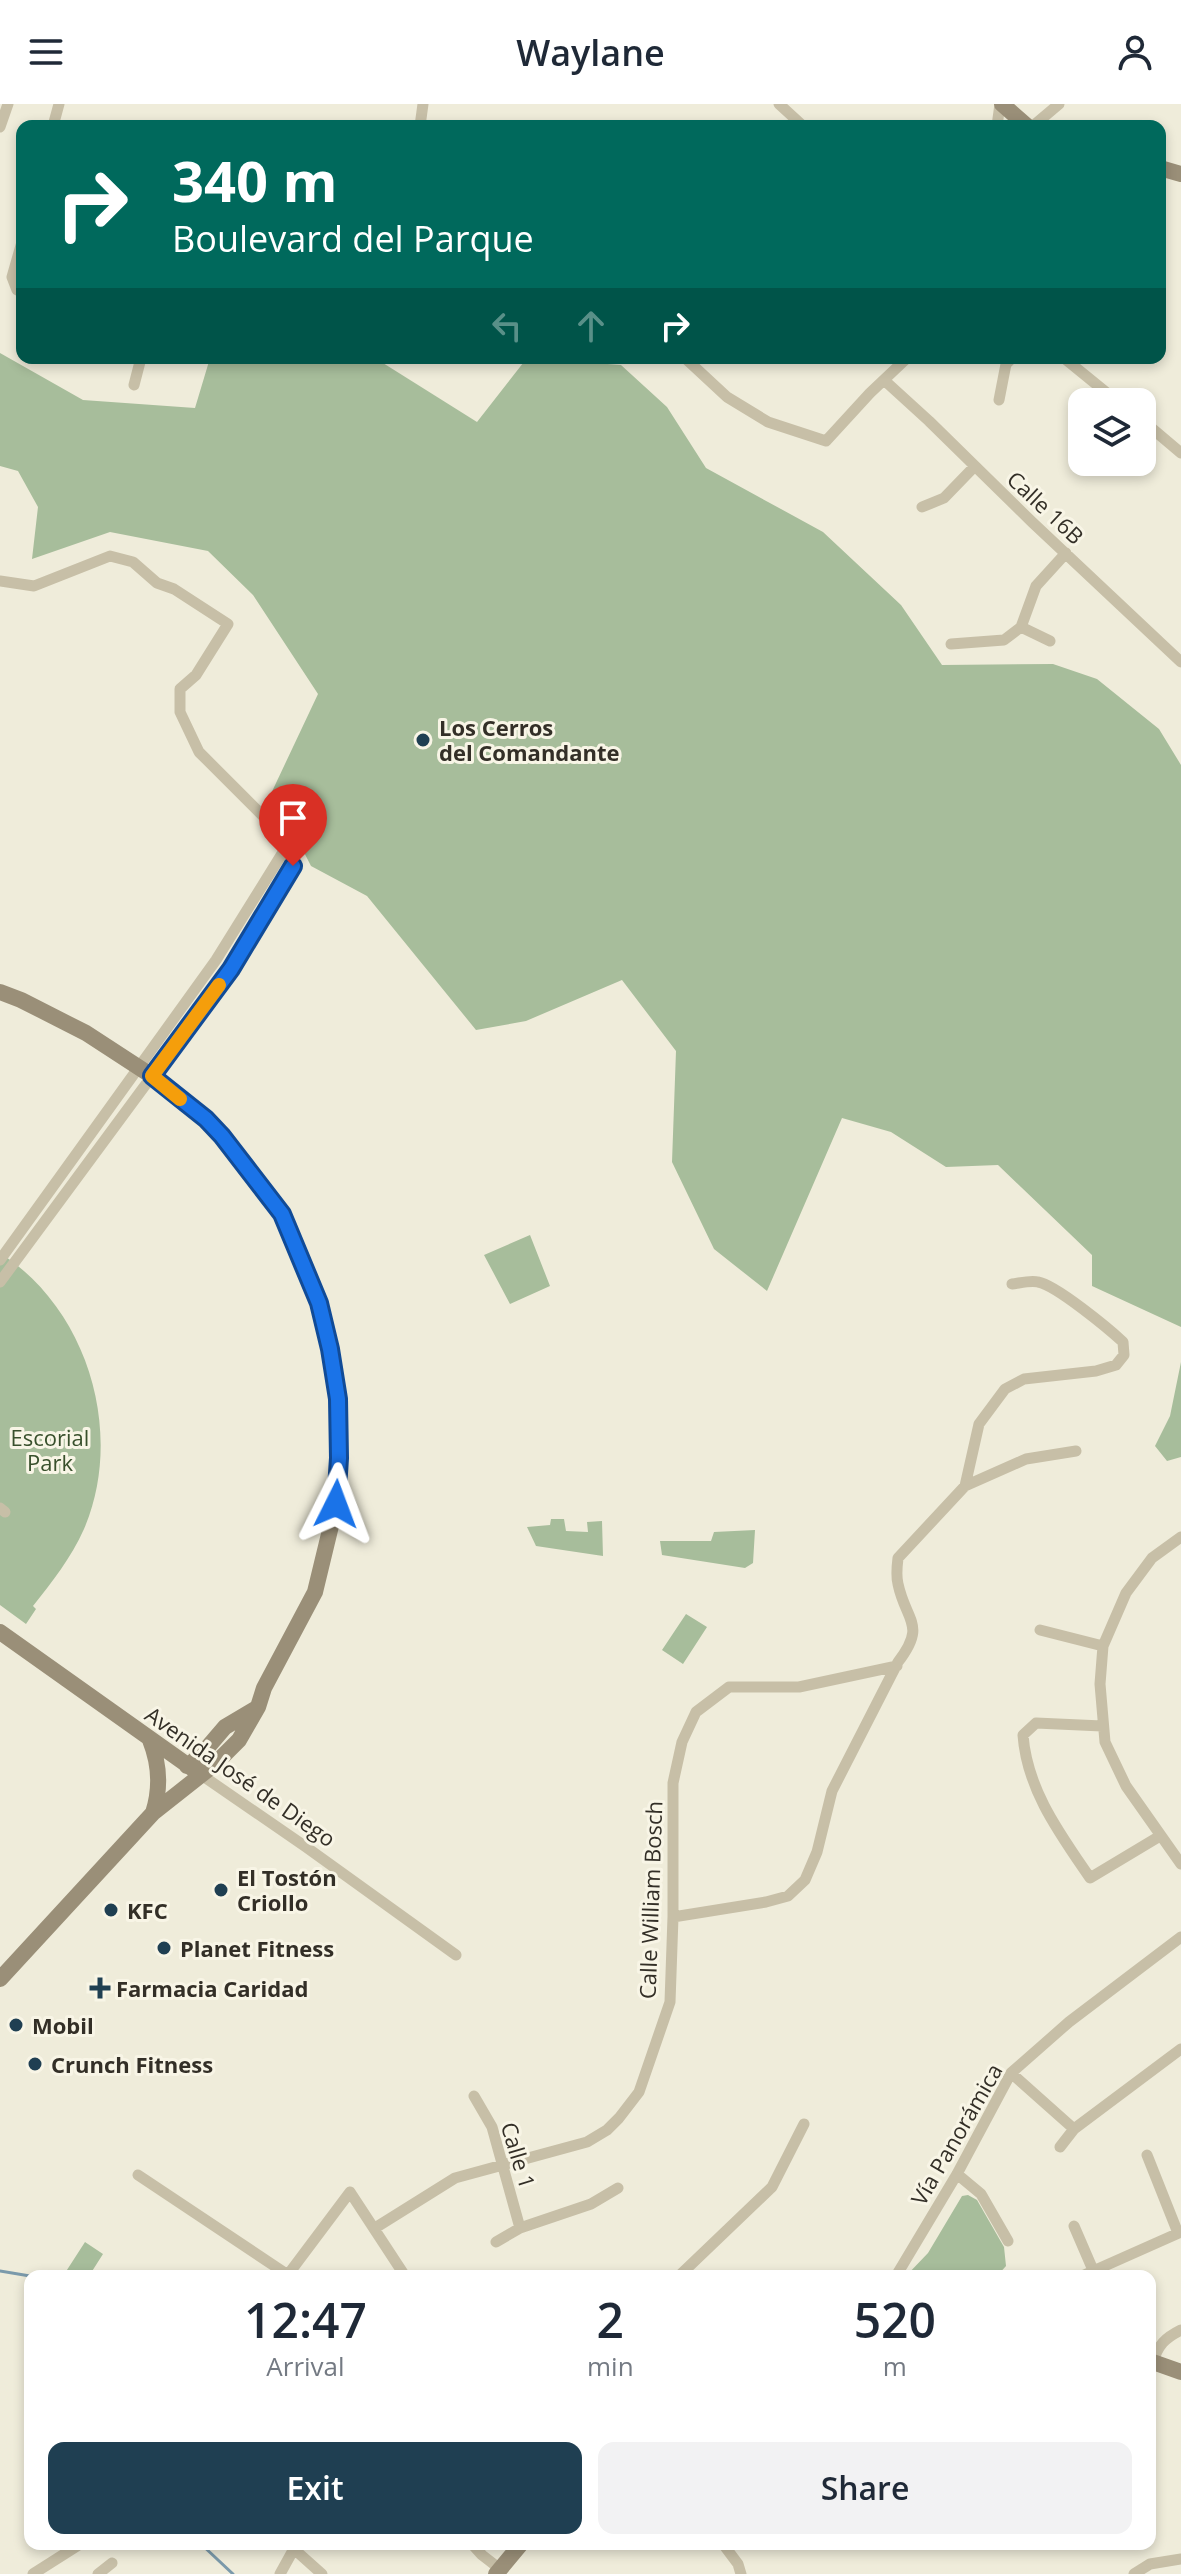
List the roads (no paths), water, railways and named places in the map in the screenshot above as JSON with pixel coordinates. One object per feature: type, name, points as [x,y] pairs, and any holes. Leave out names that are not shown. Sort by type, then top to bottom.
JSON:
[{"type":"street","points":[[0,127],[8,104]]},
{"type":"street","points":[[779,104],[796,120]]},
{"type":"street","points":[[1001,104],[1022,120]]},
{"type":"street","points":[[1038,120],[1059,104]]},
{"type":"street","points":[[16,263],[12,277],[16,284]]},
{"type":"street","points":[[134,385],[139,364]]},
{"type":"street","points":[[692,364],[737,403],[768,422],[820,441],[831,439],[901,364]]},
{"type":"street","points":[[999,400],[1006,364]]},
{"type":"street","points":[[1071,364],[1101,388]]},
{"type":"street","name":"Calle 16B","points":[[884,380],[1181,662]]},
{"type":"street","points":[[1156,432],[1181,453]]},
{"type":"street","points":[[922,507],[944,498],[974,467]]},
{"type":"street","points":[[951,644],[1004,640],[1021,627],[1036,586],[1066,553]]},
{"type":"street","points":[[0,581],[34,586],[110,556],[133,562],[157,583],[174,589],[228,624],[196,675],[180,689],[180,712],[199,752],[274,827],[293,866],[231,969],[146,1072],[0,1260]]},
{"type":"street","points":[[1021,627],[1050,641]]},
{"type":"street","points":[[0,1282],[146,1072],[285,849]]},
{"type":"street","points":[[0,992],[86,1033],[146,1072],[206,1119],[282,1214],[319,1303],[330,1349],[338,1399],[339,1458],[337,1501],[315,1592],[239,1740],[215,1764],[193,1770],[0,1979]]},
{"type":"street","points":[[965,1486],[979,1424],[1005,1389],[1024,1379],[1096,1371],[1116,1365],[1124,1355],[1123,1342],[1063,1295],[1039,1282],[1012,1284]]},
{"type":"street","points":[[673,1917],[788,1896],[805,1880],[817,1852],[832,1791],[897,1666],[911,1646],[915,1628],[897,1582],[898,1558],[965,1486],[1026,1459],[1076,1451]]},
{"type":"street","points":[[1181,1537],[1152,1558],[1126,1593],[1103,1646],[1100,1684],[1105,1742],[1126,1786],[1181,1864]]},
{"type":"street","points":[[1040,1630],[1103,1646]]},
{"type":"street","name":"Avenida José de Diego","points":[[0,1632],[456,1955]]},
{"type":"street","name":"Calle William Bosch","points":[[375,2228],[455,2178],[587,2142],[607,2130],[639,2092],[670,2002],[673,1783],[682,1742],[696,1712],[729,1687],[799,1687],[897,1666]]},
{"type":"street","points":[[1102,1726],[1036,1723],[1023,1735],[1031,1773],[1048,1817],[1090,1878],[1160,1836]]},
{"type":"street","points":[[150,1740],[159,1774],[158,1798],[153,1813]]},
{"type":"street","name":"Vía Panorámica","points":[[900,2270],[957,2174],[1011,2073],[1069,2022],[1181,1937]]},
{"type":"street","points":[[1060,2147],[1074,2129],[1181,2049]]},
{"type":"street","points":[[1011,2073],[1074,2129]]},
{"type":"street","name":"Calle 1","points":[[474,2096],[492,2127],[520,2228]]},
{"type":"street","points":[[685,2270],[772,2187],[804,2124]]},
{"type":"street","points":[[1074,2226],[1093,2270],[1180,2232],[1147,2155]]},
{"type":"street","points":[[957,2174],[981,2194],[1008,2241]]},
{"type":"street","points":[[138,2175],[279,2270]]},
{"type":"street","points":[[496,2242],[520,2228],[591,2204],[618,2188]]},
{"type":"street","points":[[292,2270],[350,2192],[401,2270]]},
{"type":"street","points":[[1156,2351],[1168,2337],[1181,2330]]},
{"type":"street","points":[[1156,2363],[1181,2372]]},
{"type":"street","points":[[33,2574],[71,2550]]},
{"type":"street","points":[[280,2574],[293,2550]]},
{"type":"street","points":[[299,2550],[322,2574]]},
{"type":"street","points":[[477,2550],[498,2571],[516,2550]]},
{"type":"street","points":[[728,2550],[741,2574]]},
{"type":"street","points":[[1134,2574],[1150,2564],[1181,2559]]},
{"type":"street","points":[[98,2574],[112,2563]]},
{"type":"waterway","points":[[0,2271],[24,2275]]},
{"type":"waterway","points":[[207,2550],[233,2574]]},
{"type":"place","name":"Los Cerros del Comandante","points":[[423,740]]},
{"type":"place","name":"El Tostón Criollo","points":[[221,1890]]},
{"type":"place","name":"KFC","points":[[111,1910]]},
{"type":"place","name":"Planet Fitness","points":[[164,1948]]},
{"type":"place","name":"Farmacia Caridad","points":[[100,1988]]},
{"type":"place","name":"Mobil","points":[[16,2025]]},
{"type":"place","name":"Crunch Fitness","points":[[35,2064]]},
{"type":"park label","name":"Escorial Park","points":[[50,1450]]}]
